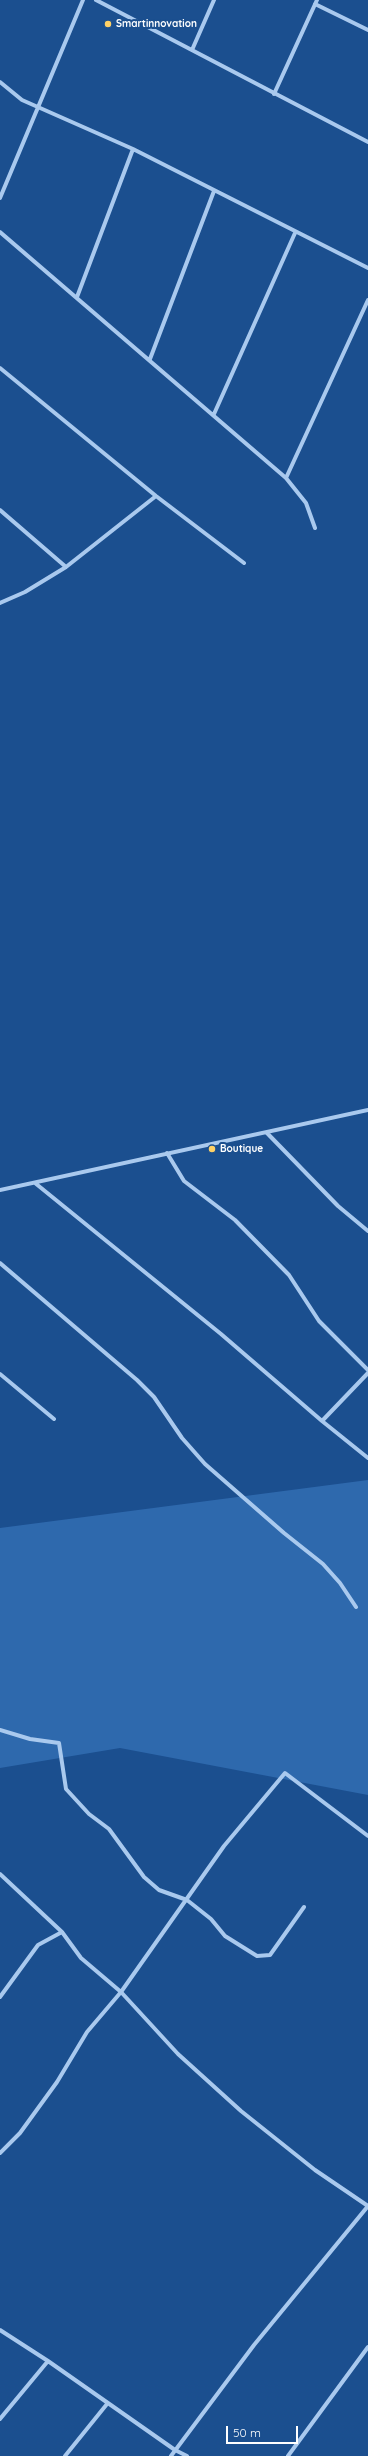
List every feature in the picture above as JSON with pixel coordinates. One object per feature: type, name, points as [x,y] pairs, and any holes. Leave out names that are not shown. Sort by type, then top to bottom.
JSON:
[{"type":"street","points":[[0,198],[83,0]]},
{"type":"street","points":[[96,0],[368,142]]},
{"type":"street","points":[[192,50],[214,0]]},
{"type":"street","points":[[274,94],[316,2],[368,30]]},
{"type":"street","points":[[0,82],[22,100],[133,149],[295,233],[368,268]]},
{"type":"street","points":[[77,297],[133,149]]},
{"type":"street","points":[[150,359],[214,191]]},
{"type":"street","points":[[0,232],[214,414],[286,478],[306,503],[315,528]]},
{"type":"street","points":[[214,414],[295,233]]},
{"type":"street","points":[[286,478],[368,300]]},
{"type":"street","points":[[0,368],[156,496],[244,563]]},
{"type":"street","points":[[0,603],[25,592],[66,567],[156,496]]},
{"type":"street","points":[[0,510],[66,567]]},
{"type":"street","points":[[0,1190],[368,1110]]},
{"type":"street","points":[[267,1133],[338,1206],[368,1231]]},
{"type":"street","points":[[167,1153],[184,1180],[234,1220],[289,1275],[319,1321],[368,1370]]},
{"type":"street","points":[[35,1183],[217,1330],[322,1421],[368,1458]]},
{"type":"street","points":[[0,1263],[138,1380],[154,1397],[182,1438],[206,1464],[284,1534],[323,1564],[340,1583],[356,1607]]},
{"type":"street","points":[[322,1421],[368,1373]]},
{"type":"street","points":[[0,1374],[54,1419]]},
{"type":"street","points":[[0,1730],[30,1739],[59,1743],[66,1789],[75,1801],[109,1829],[144,1876],[159,1890],[187,1900],[212,1919],[225,1936],[257,1956],[270,1955],[304,1907]]},
{"type":"street","points":[[0,2153],[20,2133],[57,2082],[87,2032],[121,1992],[224,1846],[285,1773],[368,1836]]},
{"type":"street","points":[[0,1874],[62,1932],[82,1958],[121,1992],[178,2054],[241,2111],[315,2170],[368,2206],[254,2345],[171,2456]]},
{"type":"street","points":[[0,1997],[38,1945],[62,1932]]},
{"type":"street","points":[[0,2330],[48,2361],[107,2404],[175,2450],[187,2456]]},
{"type":"street","points":[[288,2456],[368,2347]]},
{"type":"street","points":[[0,2419],[48,2361]]},
{"type":"street","points":[[65,2456],[107,2404]]},
{"type":"shaded area","points":[[368,1480],[368,1795],[120,1748],[0,1768],[0,1528]]},
{"type":"place","name":"Smartinnovation","points":[[108,24]]},
{"type":"place","name":"Boutique","points":[[212,1149]]}]
